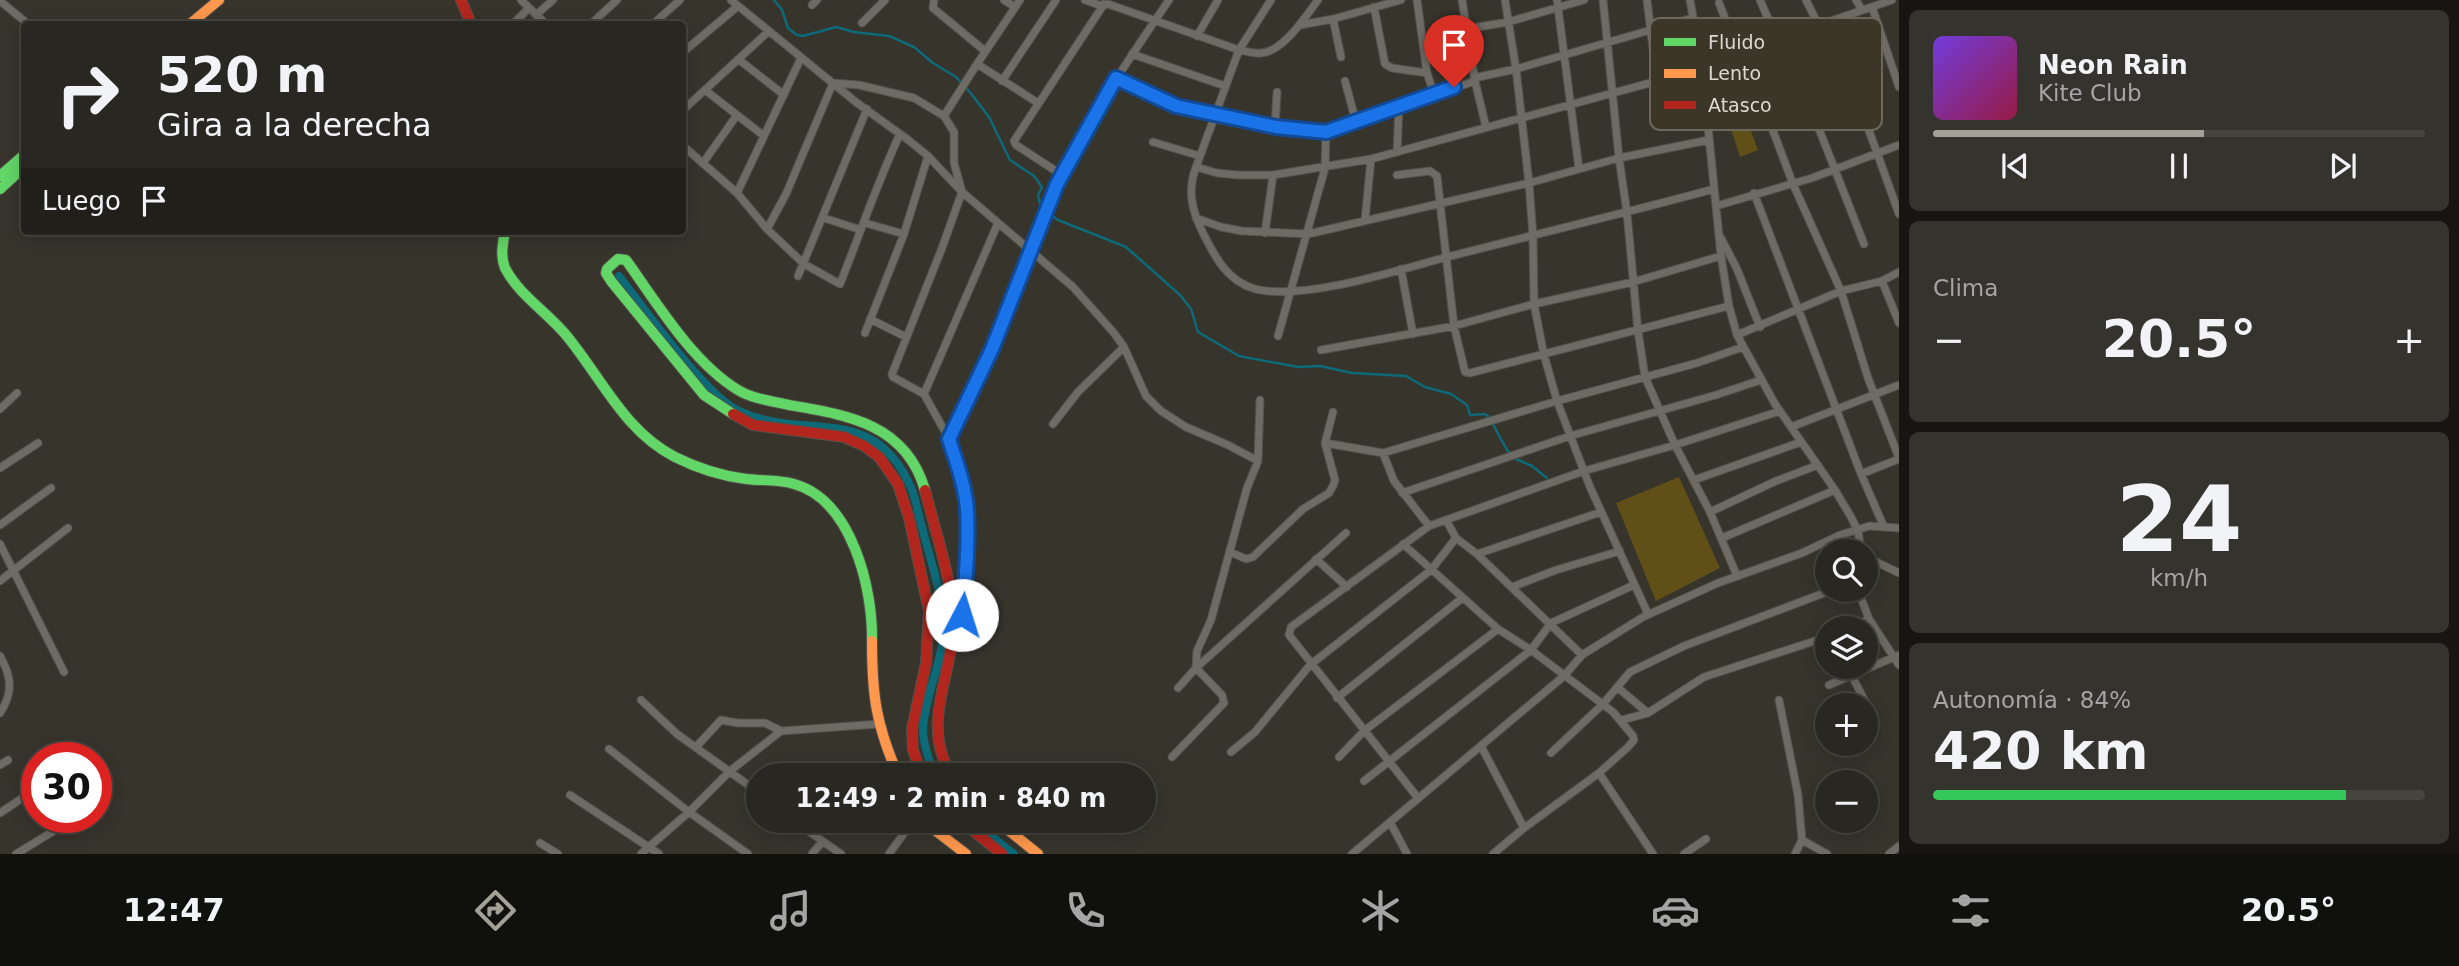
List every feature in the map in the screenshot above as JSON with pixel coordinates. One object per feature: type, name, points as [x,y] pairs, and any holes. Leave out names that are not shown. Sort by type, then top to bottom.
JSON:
[{"type":"street","points":[[183,21],[208,0]]},
{"type":"street","points":[[194,21],[219,0]]},
{"type":"street","points":[[461,0],[470,21]]},
{"type":"street","points":[[521,0],[543,21]]},
{"type":"street","points":[[537,15],[553,0]]},
{"type":"street","points":[[594,21],[617,0]]},
{"type":"street","points":[[656,21],[680,0]]},
{"type":"street","points":[[731,0],[928,156],[962,192],[1073,287],[1124,347],[1146,396],[1161,411],[1186,427],[1258,461]]},
{"type":"street","points":[[862,23],[885,0]]},
{"type":"street","points":[[933,0],[933,8],[985,51]]},
{"type":"street","points":[[944,116],[1017,3],[1004,0]]},
{"type":"street","points":[[1002,81],[1056,0]]},
{"type":"street","points":[[1085,0],[1108,4],[1239,50],[1260,54],[1273,51],[1300,25],[1318,0]]},
{"type":"street","points":[[949,439],[992,349],[1062,175],[1116,78],[1169,0]]},
{"type":"street","points":[[1197,36],[1218,0]]},
{"type":"street","points":[[1271,0],[1239,50],[1196,167],[1190,194],[1196,218],[1217,262],[1227,273],[1254,289],[1289,292],[1321,288],[1714,189]]},
{"type":"street","points":[[1300,25],[1333,19],[1400,0]]},
{"type":"street","points":[[1417,0],[1427,74],[1434,94]]},
{"type":"street","points":[[1462,0],[1474,79],[1486,127]]},
{"type":"street","points":[[1505,0],[1529,183],[1534,304],[1544,355],[1557,401],[1584,471],[1648,614]]},
{"type":"street","points":[[1466,29],[1508,23],[1557,4],[1584,0]]},
{"type":"street","points":[[1603,0],[1645,377],[1675,445],[1710,512],[1737,576]]},
{"type":"street","points":[[1647,0],[1650,22]]},
{"type":"street","points":[[1690,0],[1692,18]]},
{"type":"street","points":[[1760,0],[1769,18]]},
{"type":"street","points":[[1807,0],[1815,18]]},
{"type":"street","points":[[1856,0],[1862,10]]},
{"type":"street","points":[[1841,18],[1892,0]]},
{"type":"street","points":[[0,2],[24,21]]},
{"type":"street","points":[[1062,175],[1014,144],[1104,3]]},
{"type":"street","points":[[1719,3],[1725,18]]},
{"type":"street","points":[[1557,4],[1579,169]]},
{"type":"street","points":[[686,50],[738,6]]},
{"type":"street","points":[[1374,7],[1385,64],[1392,68],[1427,74]]},
{"type":"street","points":[[1872,7],[1876,18]]},
{"type":"street","points":[[516,21],[529,8]]},
{"type":"street","points":[[1333,19],[1341,57]]},
{"type":"street","points":[[1116,78],[1176,106],[1276,127],[1326,132],[1474,79],[1650,29]]},
{"type":"street","points":[[686,107],[769,31]]},
{"type":"street","points":[[1882,37],[1899,87]]},
{"type":"street","points":[[1132,54],[1225,86]]},
{"type":"street","points":[[737,193],[801,58]]},
{"type":"street","points":[[738,59],[784,95]]},
{"type":"street","points":[[976,64],[1038,103]]},
{"type":"street","points":[[1345,81],[1356,121]]},
{"type":"street","points":[[833,83],[914,98],[944,116],[954,132],[954,163],[962,192],[892,374],[923,394],[949,439],[958,469],[967,508],[965,586],[962,615],[953,622]]},
{"type":"street","points":[[767,229],[786,194],[833,83]]},
{"type":"street","points":[[1196,167],[1237,175],[1273,175],[1325,168],[1371,159],[1650,83]]},
{"type":"street","points":[[705,90],[764,136]]},
{"type":"street","points":[[1276,127],[1278,92]]},
{"type":"street","points":[[1397,152],[1399,107]]},
{"type":"street","points":[[798,276],[867,109]]},
{"type":"street","points":[[703,163],[737,115]]},
{"type":"street","points":[[1708,130],[1721,256],[1737,335],[1780,411],[1835,490],[1858,531],[1859,539]]},
{"type":"street","points":[[1773,130],[1793,184],[1841,291],[1899,459],[1861,474]]},
{"type":"street","points":[[1818,130],[1864,244]]},
{"type":"street","points":[[1870,130],[1899,214]]},
{"type":"street","points":[[1278,336],[1325,168],[1326,132]]},
{"type":"street","points":[[686,148],[737,193],[767,229],[804,264],[840,284],[880,177],[900,134]]},
{"type":"street","points":[[1196,218],[1221,227],[1265,233],[1308,234],[1529,183],[1619,158],[1709,140]]},
{"type":"street","points":[[1153,142],[1200,156]]},
{"type":"street","points":[[1716,205],[1793,184],[1899,145]]},
{"type":"street","points":[[864,333],[904,234],[928,156]]},
{"type":"street","points":[[1,180],[21,158]]},
{"type":"street","points":[[1365,219],[1371,159]]},
{"type":"street","points":[[1,180],[21,169]]},
{"type":"street","points":[[1397,175],[1433,172],[1437,176],[1454,326],[1465,372],[1544,355],[1729,306]]},
{"type":"street","points":[[1265,233],[1273,175]]},
{"type":"street","points":[[1754,193],[1861,474],[1884,527]]},
{"type":"street","points":[[824,218],[904,234]]},
{"type":"street","points":[[923,394],[998,223]]},
{"type":"street","points":[[1720,234],[1760,327]]},
{"type":"street","points":[[504,235],[502,247],[504,266],[514,281],[566,335],[603,390],[632,426],[671,455],[707,470],[740,478],[773,478],[801,485],[822,500],[851,539],[865,574],[871,611],[870,659],[875,710],[894,763]]},
{"type":"street","points":[[1321,350],[1454,326],[1534,304],[1633,282],[1721,256]]},
{"type":"street","points":[[916,763],[911,739],[913,713],[922,682],[930,613],[907,505],[892,472],[878,454],[858,441],[752,425],[704,395],[611,281],[606,273],[607,269],[618,260],[626,260],[716,374],[736,389],[754,398],[849,416],[884,430],[908,457],[922,479],[950,598],[953,622],[946,680],[937,722],[936,740],[943,763]]},
{"type":"street","points":[[1401,269],[1413,334]]},
{"type":"street","points":[[1737,335],[1841,291],[1882,281],[1899,272]]},
{"type":"street","points":[[1882,281],[1899,323]]},
{"type":"street","points":[[870,319],[906,337]]},
{"type":"street","points":[[1053,424],[1078,391],[1124,347]]},
{"type":"street","points":[[1325,443],[1383,453],[1743,347]]},
{"type":"street","points":[[1402,493],[1570,436],[1761,380]]},
{"type":"street","points":[[1791,427],[1899,384]]},
{"type":"street","points":[[0,409],[17,393]]},
{"type":"street","points":[[1172,757],[1224,703],[1224,698],[1196,668],[1197,651],[1211,620],[1247,488],[1258,461],[1260,400]]},
{"type":"street","points":[[1418,798],[1310,664],[1289,635],[1291,627],[1429,526],[1584,471],[1780,411]]},
{"type":"street","points":[[1230,552],[1246,559],[1253,557],[1303,509],[1329,493],[1335,480],[1325,443],[1333,412]]},
{"type":"street","points":[[1694,480],[1801,442]]},
{"type":"street","points":[[0,468],[38,443]]},
{"type":"street","points":[[1383,453],[1394,481],[1429,526]]},
{"type":"street","points":[[1710,512],[1776,481],[1818,466]]},
{"type":"street","points":[[0,525],[51,488]]},
{"type":"street","points":[[1722,538],[1835,490]]},
{"type":"street","points":[[1477,554],[1601,512]]},
{"type":"street","points":[[1446,520],[1456,538],[1512,586],[1582,654]]},
{"type":"street","points":[[1352,854],[1564,676],[1582,654],[1648,614],[1737,576],[1802,553],[1840,535],[1869,526],[1899,528]]},
{"type":"street","points":[[0,581],[68,528]]},
{"type":"street","points":[[1178,688],[1196,668],[1346,533]]},
{"type":"street","points":[[1231,752],[1255,732],[1310,664],[1431,570],[1456,538]]},
{"type":"street","points":[[0,544],[64,672]]},
{"type":"street","points":[[1403,544],[1461,599],[1498,629],[1603,704],[1622,720],[1633,736],[1634,740],[1599,773],[1493,854]]},
{"type":"street","points":[[1512,586],[1620,551]]},
{"type":"street","points":[[1316,559],[1347,587]]},
{"type":"street","points":[[1878,563],[1899,573]]},
{"type":"street","points":[[1364,781],[1531,650],[1551,623],[1634,585]]},
{"type":"street","points":[[950,598],[965,586]]},
{"type":"street","points":[[1551,753],[1603,704],[1630,672],[1684,646],[1815,596]]},
{"type":"street","points":[[1337,698],[1461,599]]},
{"type":"street","points":[[1339,757],[1364,731],[1498,629]]},
{"type":"street","points":[[1878,631],[1897,656],[1899,665]]},
{"type":"street","points":[[1622,720],[1648,713],[1704,677],[1815,641]]},
{"type":"street","points":[[0,656],[8,678],[9,697],[0,713]]},
{"type":"street","points":[[1878,664],[1897,656]]},
{"type":"street","points":[[1829,685],[1844,679]]},
{"type":"street","points":[[1617,687],[1648,713]]},
{"type":"street","points":[[641,700],[677,734],[746,784]]},
{"type":"street","points":[[1779,700],[1798,795],[1802,840],[1795,854]]},
{"type":"street","points":[[695,747],[721,720],[765,723],[780,731],[879,724]]},
{"type":"street","points":[[640,854],[689,812],[730,771],[780,731]]},
{"type":"street","points":[[1481,746],[1524,828]]},
{"type":"street","points":[[609,749],[748,854]]},
{"type":"street","points":[[0,765],[8,760]]},
{"type":"street","points":[[1599,773],[1653,854]]},
{"type":"street","points":[[570,795],[659,854]]},
{"type":"street","points":[[0,813],[21,799]]},
{"type":"street","points":[[1390,822],[1407,854]]},
{"type":"street","points":[[16,854],[50,833]]},
{"type":"street","points":[[810,833],[841,854]]},
{"type":"street","points":[[889,854],[904,833]]},
{"type":"street","points":[[939,833],[966,854]]},
{"type":"street","points":[[976,833],[1002,854]]},
{"type":"street","points":[[1012,833],[1038,854]]},
{"type":"street","points":[[1684,854],[1706,839]]},
{"type":"street","points":[[1802,840],[1827,854]]},
{"type":"street","points":[[540,842],[558,854]]},
{"type":"street","points":[[812,854],[822,842]]},
{"type":"street","points":[[1889,854],[1899,846]]},
{"type":"shaded area","points":[[1731,130],[1751,130],[1758,150],[1740,157]]},
{"type":"shaded area","points":[[1679,477],[1720,568],[1656,601],[1616,503]]},
{"type":"waterway","points":[[774,0],[782,10],[788,28],[797,35],[803,36],[836,27],[889,36],[914,47],[956,77],[989,117],[1010,160],[1034,176],[1042,187],[1038,195],[1041,208],[1058,220],[1126,247],[1180,295],[1191,309],[1198,332],[1239,356],[1298,367],[1320,366],[1352,373],[1406,376],[1425,387],[1451,394],[1467,405],[1470,415],[1485,414],[1489,417],[1507,450],[1516,459],[1532,466],[1547,478]]},
{"type":"waterway","points":[[619,276],[676,350],[725,402],[739,411],[764,420],[836,428],[858,434],[878,444],[897,462],[914,495],[941,601],[943,639],[923,729],[930,763]]},
{"type":"waterway","points":[[988,833],[1014,854]]},
{"type":"traffic: fast","points":[[0,176],[21,158]]},
{"type":"traffic: fast","points":[[0,189],[21,170]]},
{"type":"traffic: fast","points":[[504,235],[503,259],[511,278],[566,335],[614,402],[641,433],[657,446],[692,465],[737,478],[794,484],[814,493],[831,508],[855,549],[863,573],[872,641]]},
{"type":"traffic: fast","points":[[733,414],[704,395],[611,281],[606,273],[607,269],[618,259],[626,260],[676,331],[721,378],[756,398],[832,413],[872,426],[904,450],[916,468],[925,490]]},
{"type":"traffic: slow","points":[[194,21],[219,0]]},
{"type":"traffic: slow","points":[[872,641],[877,709],[893,763]]},
{"type":"traffic: slow","points":[[939,833],[966,854]]},
{"type":"traffic: slow","points":[[1012,833],[1038,854]]},
{"type":"traffic: jam","points":[[461,0],[470,21]]},
{"type":"traffic: jam","points":[[733,414],[753,425],[844,437],[864,446],[879,457],[898,484],[909,518],[929,611],[926,663],[912,729],[913,750],[918,763]]},
{"type":"traffic: jam","points":[[925,490],[947,573],[952,607],[952,643],[938,718],[938,736],[946,763]]},
{"type":"traffic: jam","points":[[976,833],[1002,854]]},
{"type":"route","points":[[962,615],[967,558],[967,508],[949,439],[992,349],[1057,184],[1116,78],[1176,106],[1276,127],[1326,132],[1454,87]]}]
